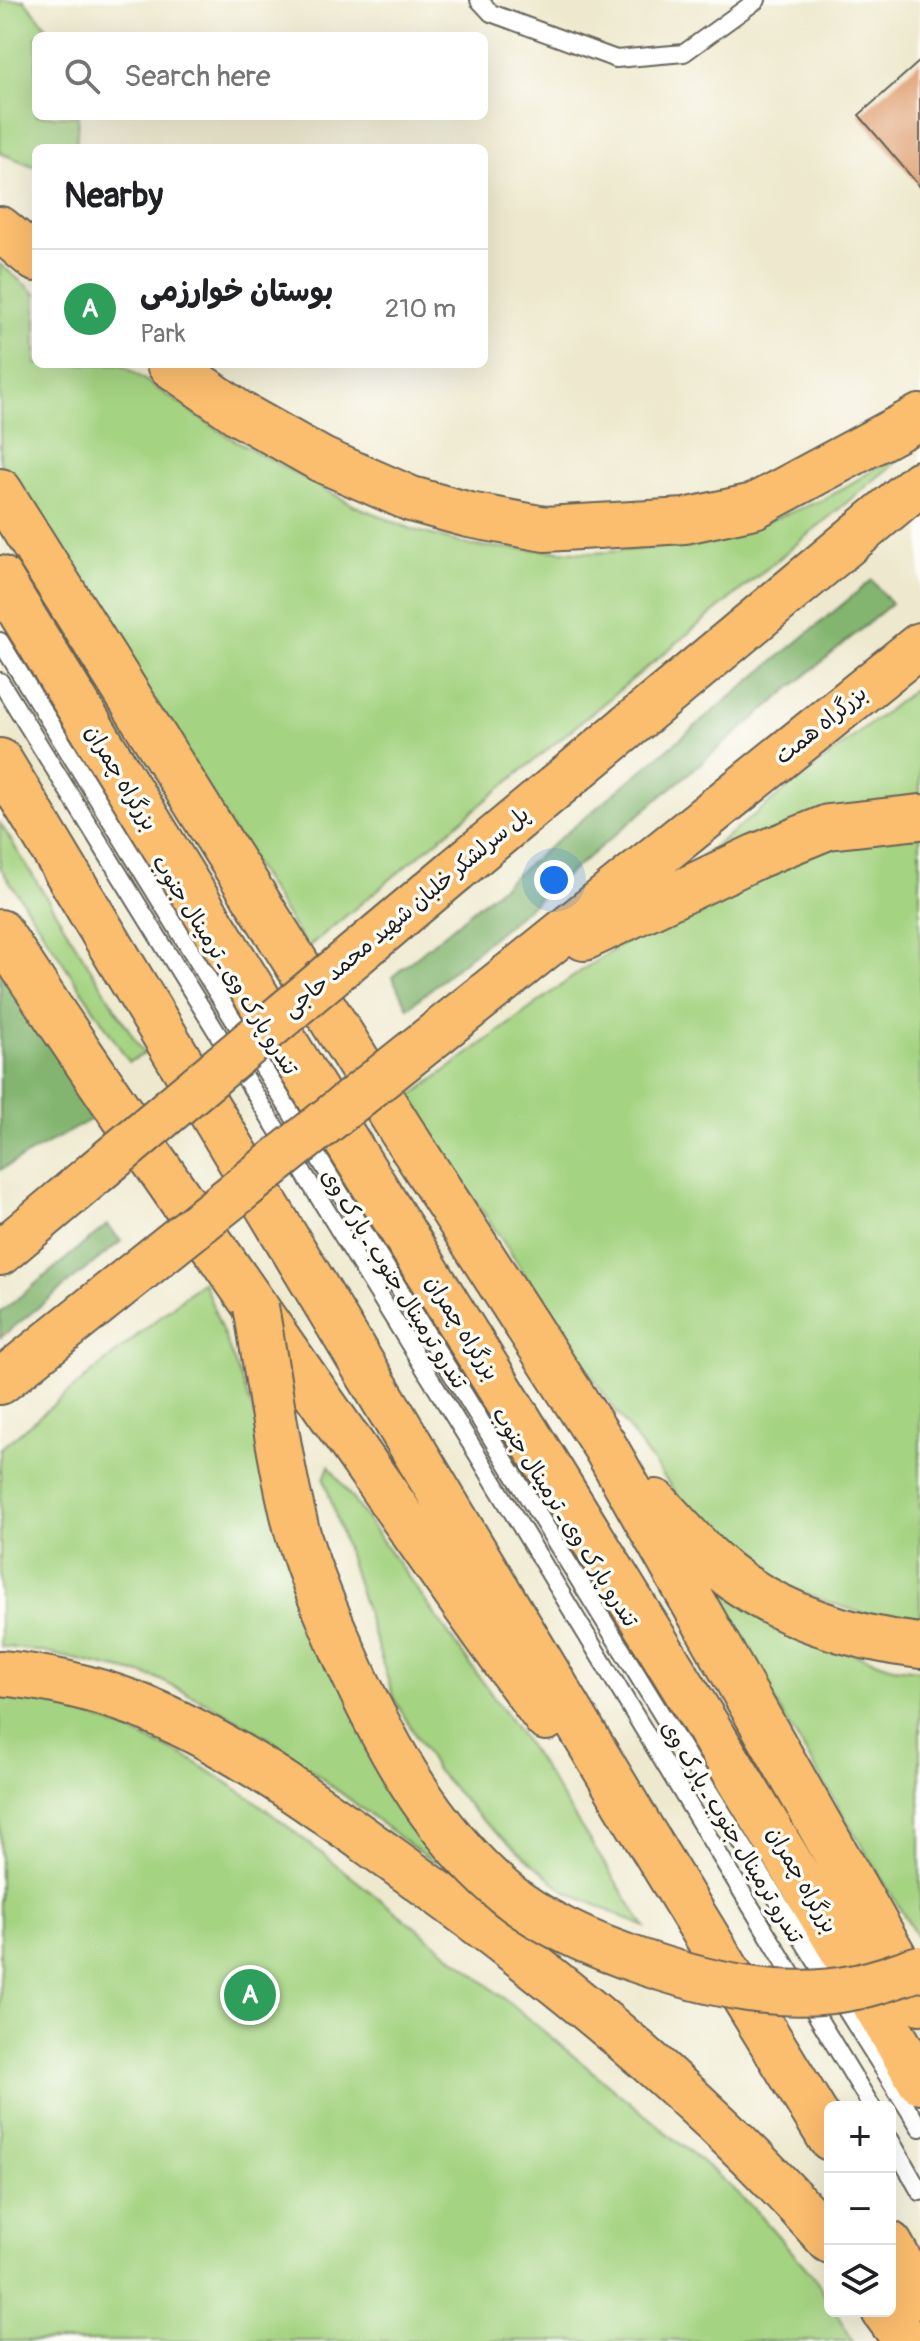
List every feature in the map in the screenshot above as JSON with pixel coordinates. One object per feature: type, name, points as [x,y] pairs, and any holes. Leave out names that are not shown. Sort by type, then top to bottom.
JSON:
[{"type":"highway","points":[[0,229],[32,256]]},
{"type":"highway","points":[[175,368],[240,414],[322,460],[411,499],[469,515],[545,529],[685,521],[754,506],[920,417]]},
{"type":"highway","name":"پل سرلشکر خلبان شهید محمد حاجی","points":[[0,1253],[920,483]]},
{"type":"highway","points":[[0,491],[392,1117],[604,1445],[920,2002]]},
{"type":"highway","name":"بزرگراه چمران","points":[[0,578],[186,885],[767,1820],[920,2081]]},
{"type":"highway","name":"بزرگراه همت","points":[[510,975],[920,645]]},
{"type":"highway","points":[[0,761],[824,2128]]},
{"type":"highway","points":[[0,1382],[510,975],[757,856],[828,827],[920,817]]},
{"type":"highway","points":[[0,932],[63,1030],[499,1655],[559,1736],[637,1822]]},
{"type":"highway","points":[[0,1210],[95,1173]]},
{"type":"highway","points":[[256,1307],[285,1479],[297,1531],[317,1589],[372,1716],[430,1812],[466,1856],[505,1892],[542,1918],[627,1957],[685,1976],[729,1986],[787,1993],[855,1987],[920,1968]]},
{"type":"highway","points":[[604,1445],[687,1536],[726,1573],[759,1595],[807,1618],[849,1633],[920,1646]]},
{"type":"highway","points":[[0,1673],[75,1685],[136,1704],[211,1740],[341,1824],[479,1922],[667,2076],[748,2153],[824,2235]]},
{"type":"highway","points":[[891,2245],[920,2297]]},
{"type":"highway","points":[[888,2317],[906,2341]]},
{"type":"lane","points":[[479,0],[491,13],[616,59],[684,53],[757,0]]},
{"type":"lane","name":"تندرو پارک وی ـ ترمینال جنوب","points":[[0,641],[920,2128]]},
{"type":"lane","name":"تندرو ترمینال جنوب ـ پارک وی","points":[[0,681],[477,1454],[868,2101]]},
{"type":"lane","points":[[896,2150],[920,2192]]},
{"type":"green space","points":[[0,0],[24,0],[52,32],[32,32],[32,120],[78,120],[76,144],[32,144],[32,165],[0,153]]},
{"type":"green space","points":[[0,264],[32,291],[32,368],[127,368],[229,437],[353,505],[414,530],[472,546],[594,553],[656,548],[747,529],[825,499],[920,442],[307,948],[0,464]]},
{"type":"green space","points":[[872,580],[891,604],[408,1008],[392,977]]},
{"type":"green space","points":[[920,685],[920,797],[657,891]]},
{"type":"green space","points":[[0,823],[144,1054],[129,1062],[0,867]]},
{"type":"green space","points":[[920,831],[920,1625],[859,1612],[796,1590],[743,1563],[715,1539],[677,1495],[618,1413],[406,1100],[585,968],[669,914],[810,849]]},
{"type":"green space","points":[[0,958],[99,1115],[0,1170]]},
{"type":"green space","points":[[107,1225],[121,1241],[0,1338],[0,1313]]},
{"type":"green space","points":[[203,1281],[260,1429],[445,1862],[431,1861],[271,1740],[213,1706],[154,1677],[43,1652],[0,1646],[0,1449]]},
{"type":"green space","points":[[329,1466],[534,1754],[645,1927],[566,1892],[480,1818],[436,1770],[394,1699],[324,1479]]},
{"type":"green space","points":[[681,1546],[821,1643],[893,1667],[920,1670],[920,1942]]},
{"type":"green space","points":[[0,1693],[63,1705],[132,1732],[190,1759],[254,1800],[462,1964],[718,2175],[759,2214],[814,2277],[824,2293],[824,2317],[839,2317],[853,2341],[0,2341]]},
{"type":"building","points":[[920,61],[920,187],[859,115]]},
{"type":"place","name":"بوستان خوارزمی","points":[[250,1995]]}]
